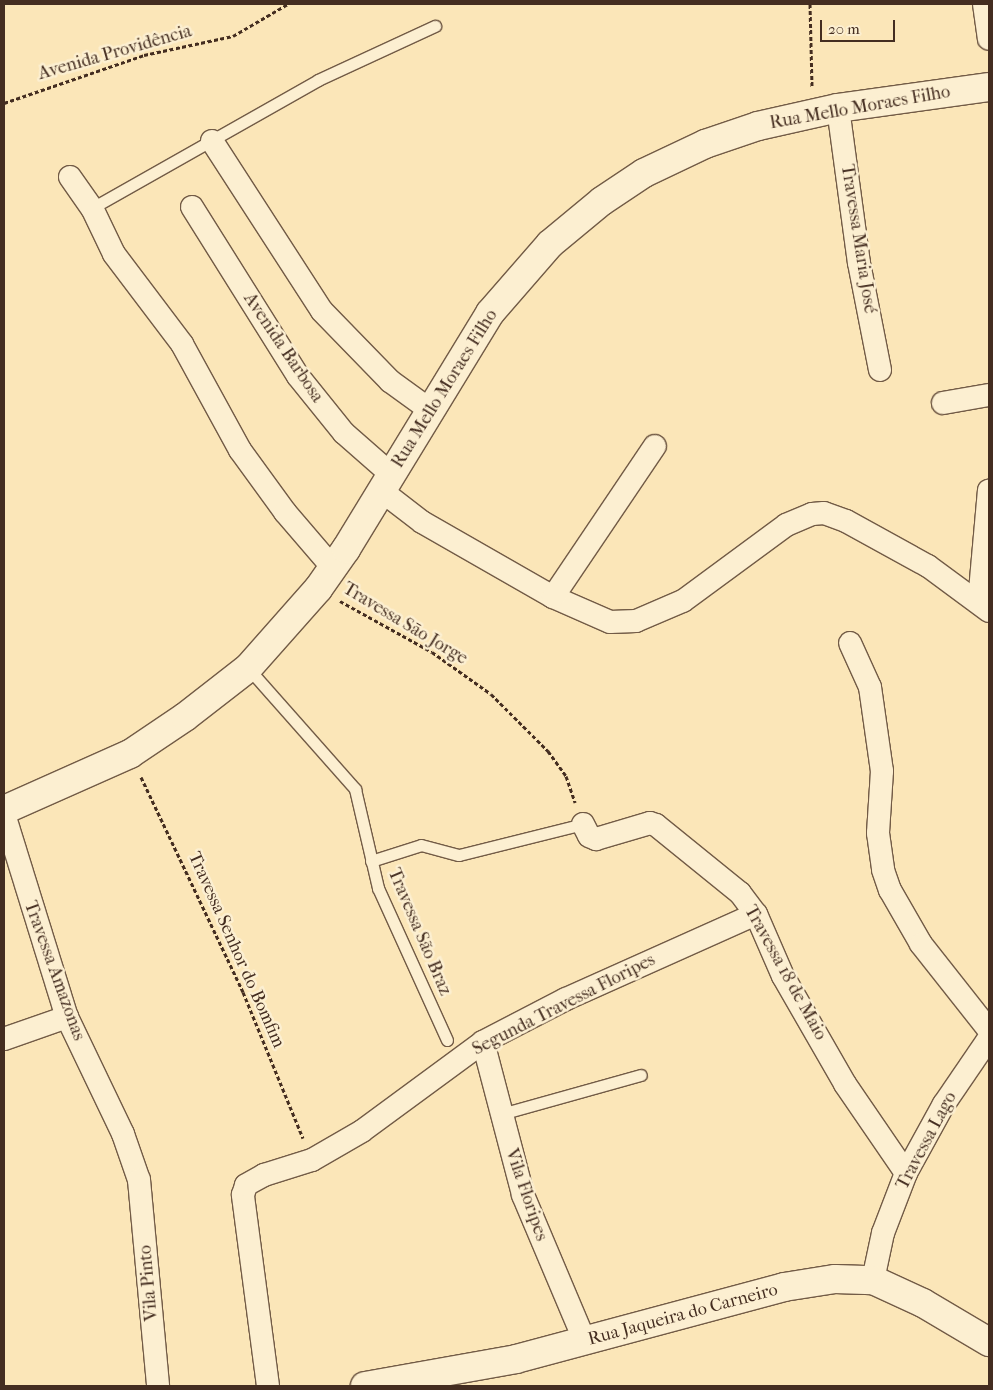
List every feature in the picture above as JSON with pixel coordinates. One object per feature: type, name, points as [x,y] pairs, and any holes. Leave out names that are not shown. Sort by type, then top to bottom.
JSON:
[{"type":"main road","name":"Rua Mello Moraes Filho","points":[[4,810],[130,754],[185,717],[248,668],[326,578],[388,483],[430,410],[490,313],[550,244],[602,201],[644,173],[706,144],[758,126],[825,111],[989,87]]},
{"type":"main road","name":"Rua Jaqueira do Carneiro","points":[[365,1386],[516,1359],[807,1281],[872,1280],[923,1303],[987,1336]]},
{"type":"street","points":[[984,4],[989,39]]},
{"type":"street","name":"Travessa Maria José","points":[[825,111],[860,263],[880,370]]},
{"type":"street","points":[[212,141],[322,311],[390,381],[430,410]]},
{"type":"street","points":[[70,177],[92,208],[114,254],[182,344],[240,450],[285,512],[326,578]]},
{"type":"street","name":"Avenida Barbosa","points":[[192,207],[298,376],[344,433],[422,522],[553,597],[610,622],[636,621],[656,614],[702,590],[786,525],[812,514],[824,513],[846,521],[928,566],[984,606]]},
{"type":"street","points":[[942,403],[989,395]]},
{"type":"street","points":[[553,597],[655,446]]},
{"type":"street","points":[[984,606],[989,490]]},
{"type":"street","points":[[850,643],[870,687],[882,771],[878,833],[887,884],[921,944],[989,1030]]},
{"type":"street","name":"Travessa Amazonas","points":[[4,814],[67,1017],[123,1134],[139,1180]]},
{"type":"street","name":"Travessa 18 de Maio","points":[[583,824],[589,836],[596,839],[652,824],[727,880],[756,914],[782,976],[845,1084],[906,1173]]},
{"type":"street","name":"Segunda Travessa Floripes","points":[[268,1386],[243,1195],[250,1182],[312,1160],[362,1131],[483,1042],[574,995],[756,914]]},
{"type":"street","points":[[4,1039],[67,1017]]},
{"type":"street","name":"Travessa Lago","points":[[872,1280],[883,1233],[906,1173],[944,1104],[989,1038]]},
{"type":"street","name":"Vila Floripes","points":[[483,1042],[523,1195],[585,1342]]},
{"type":"street","name":"Vila Pinto","points":[[139,1180],[158,1386]]},
{"type":"lane","points":[[92,208],[318,80],[435,26]]},
{"type":"lane","name":"Travessa São Braz","points":[[248,668],[355,789],[378,888],[446,1040]]},
{"type":"lane","points":[[371,861],[421,845],[459,855],[583,824]]},
{"type":"lane","points":[[501,1114],[641,1075]]},
{"type":"path","name":"Avenida Providência","points":[[4,103],[144,55],[232,36],[288,4]]},
{"type":"path","points":[[810,4],[825,111]]},
{"type":"path","name":"Travessa Sāo Jorge","points":[[326,578],[491,694],[548,751],[566,776],[583,824]]},
{"type":"path","name":"Travessa Senhor do Bomfim","points":[[130,754],[243,992],[312,1160]]}]
